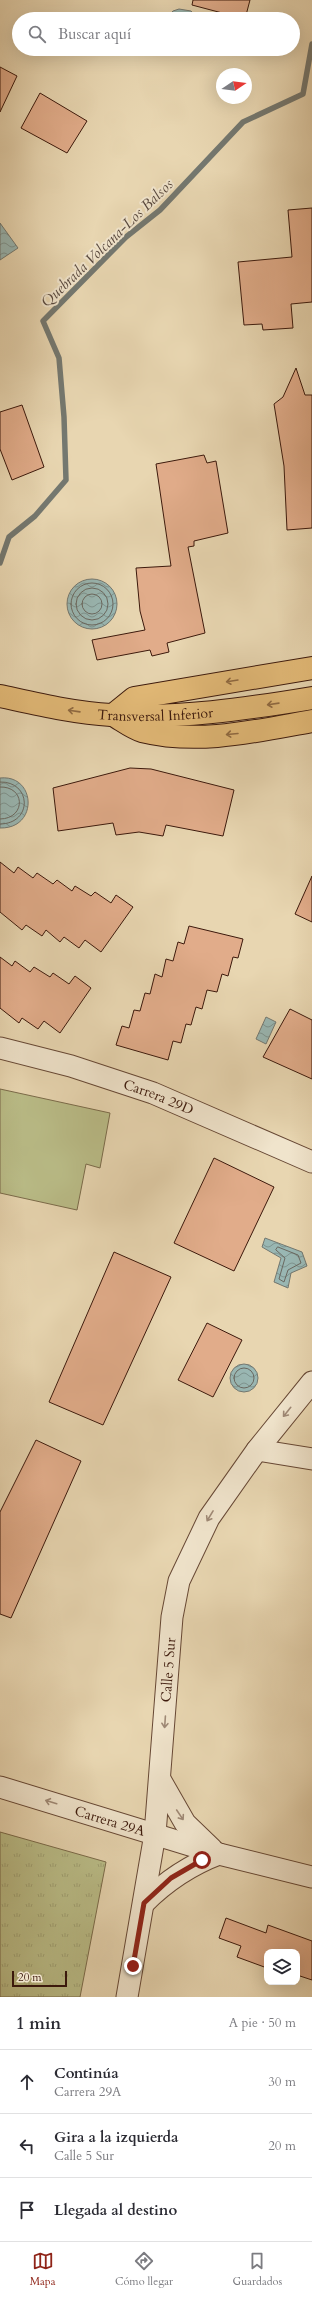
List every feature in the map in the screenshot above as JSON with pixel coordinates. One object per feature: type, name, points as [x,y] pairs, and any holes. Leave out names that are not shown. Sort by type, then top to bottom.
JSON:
[{"type":"main road","points":[[312,668],[134,698],[113,715],[141,731],[189,737],[236,734],[312,720]]},
{"type":"main road","name":"Transversal Inferior","points":[[0,696],[74,712],[113,715],[195,714],[312,698]]},
{"type":"street","name":"Carrera 29D","points":[[0,1048],[71,1066],[153,1093],[312,1162]]},
{"type":"street","name":"Calle 5 Sur","points":[[127,1997],[155,1834],[161,1781],[172,1617],[179,1581],[209,1518],[256,1450],[312,1382]]},
{"type":"street","points":[[256,1450],[312,1459]]},
{"type":"street","points":[[144,1903],[171,1878],[186,1868],[219,1854],[201,1840],[185,1823],[161,1781]]},
{"type":"street","name":"Carrera 29A","points":[[0,1787],[219,1854],[312,1877]]},
{"type":"green space","points":[[0,1089],[110,1113],[100,1168],[86,1164],[77,1210],[0,1193]]},
{"type":"green space","points":[[0,1832],[106,1862],[80,1997],[0,1997]]},
{"type":"water","points":[[179,9],[192,12],[172,12]]},
{"type":"water","points":[[0,223],[18,248],[0,260]]},
{"type":"water","points":[[97,579],[102,580],[110,586],[116,594],[116,614],[110,622],[102,628],[87,629],[82,628],[74,622],[68,614],[67,599],[68,594],[74,586],[82,580]]},
{"type":"water","points":[[0,778],[12,779],[21,784],[26,792],[28,802],[27,812],[22,820],[13,826],[0,828]]},
{"type":"water","points":[[266,1017],[276,1022],[266,1044],[256,1039]]},
{"type":"water","points":[[265,1238],[302,1252],[307,1266],[291,1273],[288,1288],[274,1282],[281,1258],[262,1247]]},
{"type":"water","points":[[244,1364],[254,1368],[258,1378],[254,1388],[244,1392],[234,1388],[230,1378],[234,1368]]},
{"type":"building","points":[[193,0],[250,0],[247,12],[218,12],[192,5]]},
{"type":"building","points":[[0,67],[17,76],[0,112]]},
{"type":"building","points":[[40,93],[87,121],[67,153],[21,128]]},
{"type":"building","points":[[312,208],[312,302],[291,304],[293,328],[263,330],[262,324],[244,325],[238,262],[292,257],[288,210]]},
{"type":"building","points":[[296,368],[305,395],[312,395],[312,528],[287,530],[284,466],[274,404],[283,397]]},
{"type":"building","points":[[22,405],[44,467],[12,480],[0,449],[0,412]]},
{"type":"building","points":[[204,455],[207,463],[216,461],[228,533],[194,541],[194,546],[188,547],[205,633],[167,643],[169,652],[152,656],[150,650],[97,660],[92,640],[145,630],[140,611],[136,568],[171,566],[156,464]]},
{"type":"building","points":[[130,768],[151,769],[234,790],[223,836],[166,825],[163,836],[139,832],[116,835],[113,823],[58,831],[53,788]]},
{"type":"building","points":[[0,862],[14,873],[18,867],[33,878],[37,873],[53,884],[57,880],[72,891],[75,886],[91,896],[95,892],[111,903],[116,895],[133,907],[101,952],[85,940],[79,948],[64,937],[60,942],[46,930],[42,936],[26,925],[22,930],[0,912]]},
{"type":"building","points":[[312,876],[312,922],[295,914]]},
{"type":"building","points":[[189,926],[243,939],[238,958],[233,957],[228,976],[222,974],[217,992],[207,990],[202,1009],[196,1007],[191,1025],[186,1024],[181,1043],[173,1041],[168,1060],[116,1045],[122,1026],[129,1028],[134,1010],[140,1011],[145,993],[150,994],[155,974],[162,977],[166,959],[173,961],[178,942],[184,944]]},
{"type":"building","points":[[0,957],[12,966],[15,961],[30,972],[34,967],[50,977],[53,973],[69,984],[75,976],[91,988],[60,1033],[44,1021],[38,1029],[22,1018],[19,1023],[0,1008]]},
{"type":"building","points":[[290,1009],[312,1020],[312,1079],[263,1057]]},
{"type":"building","points":[[214,1158],[274,1187],[234,1271],[174,1243]]},
{"type":"building","points":[[114,1252],[171,1277],[103,1425],[49,1402]]},
{"type":"building","points":[[207,1323],[242,1340],[213,1397],[178,1380]]},
{"type":"building","points":[[36,1440],[81,1461],[11,1618],[0,1614],[0,1512]]},
{"type":"building","points":[[226,1918],[266,1933],[268,1925],[312,1941],[312,1980],[300,1976],[300,1949],[264,1949],[264,1967],[237,1957],[241,1946],[219,1938]]},
{"type":"waterway","name":"Quebrada Volcana-Los Balsos","points":[[0,563],[9,537],[35,516],[66,480],[64,417],[59,358],[43,321],[126,237],[160,210],[243,122],[303,94],[312,44]]},
{"type":"route","points":[[133,1966],[144,1903],[171,1878],[202,1860]]}]
